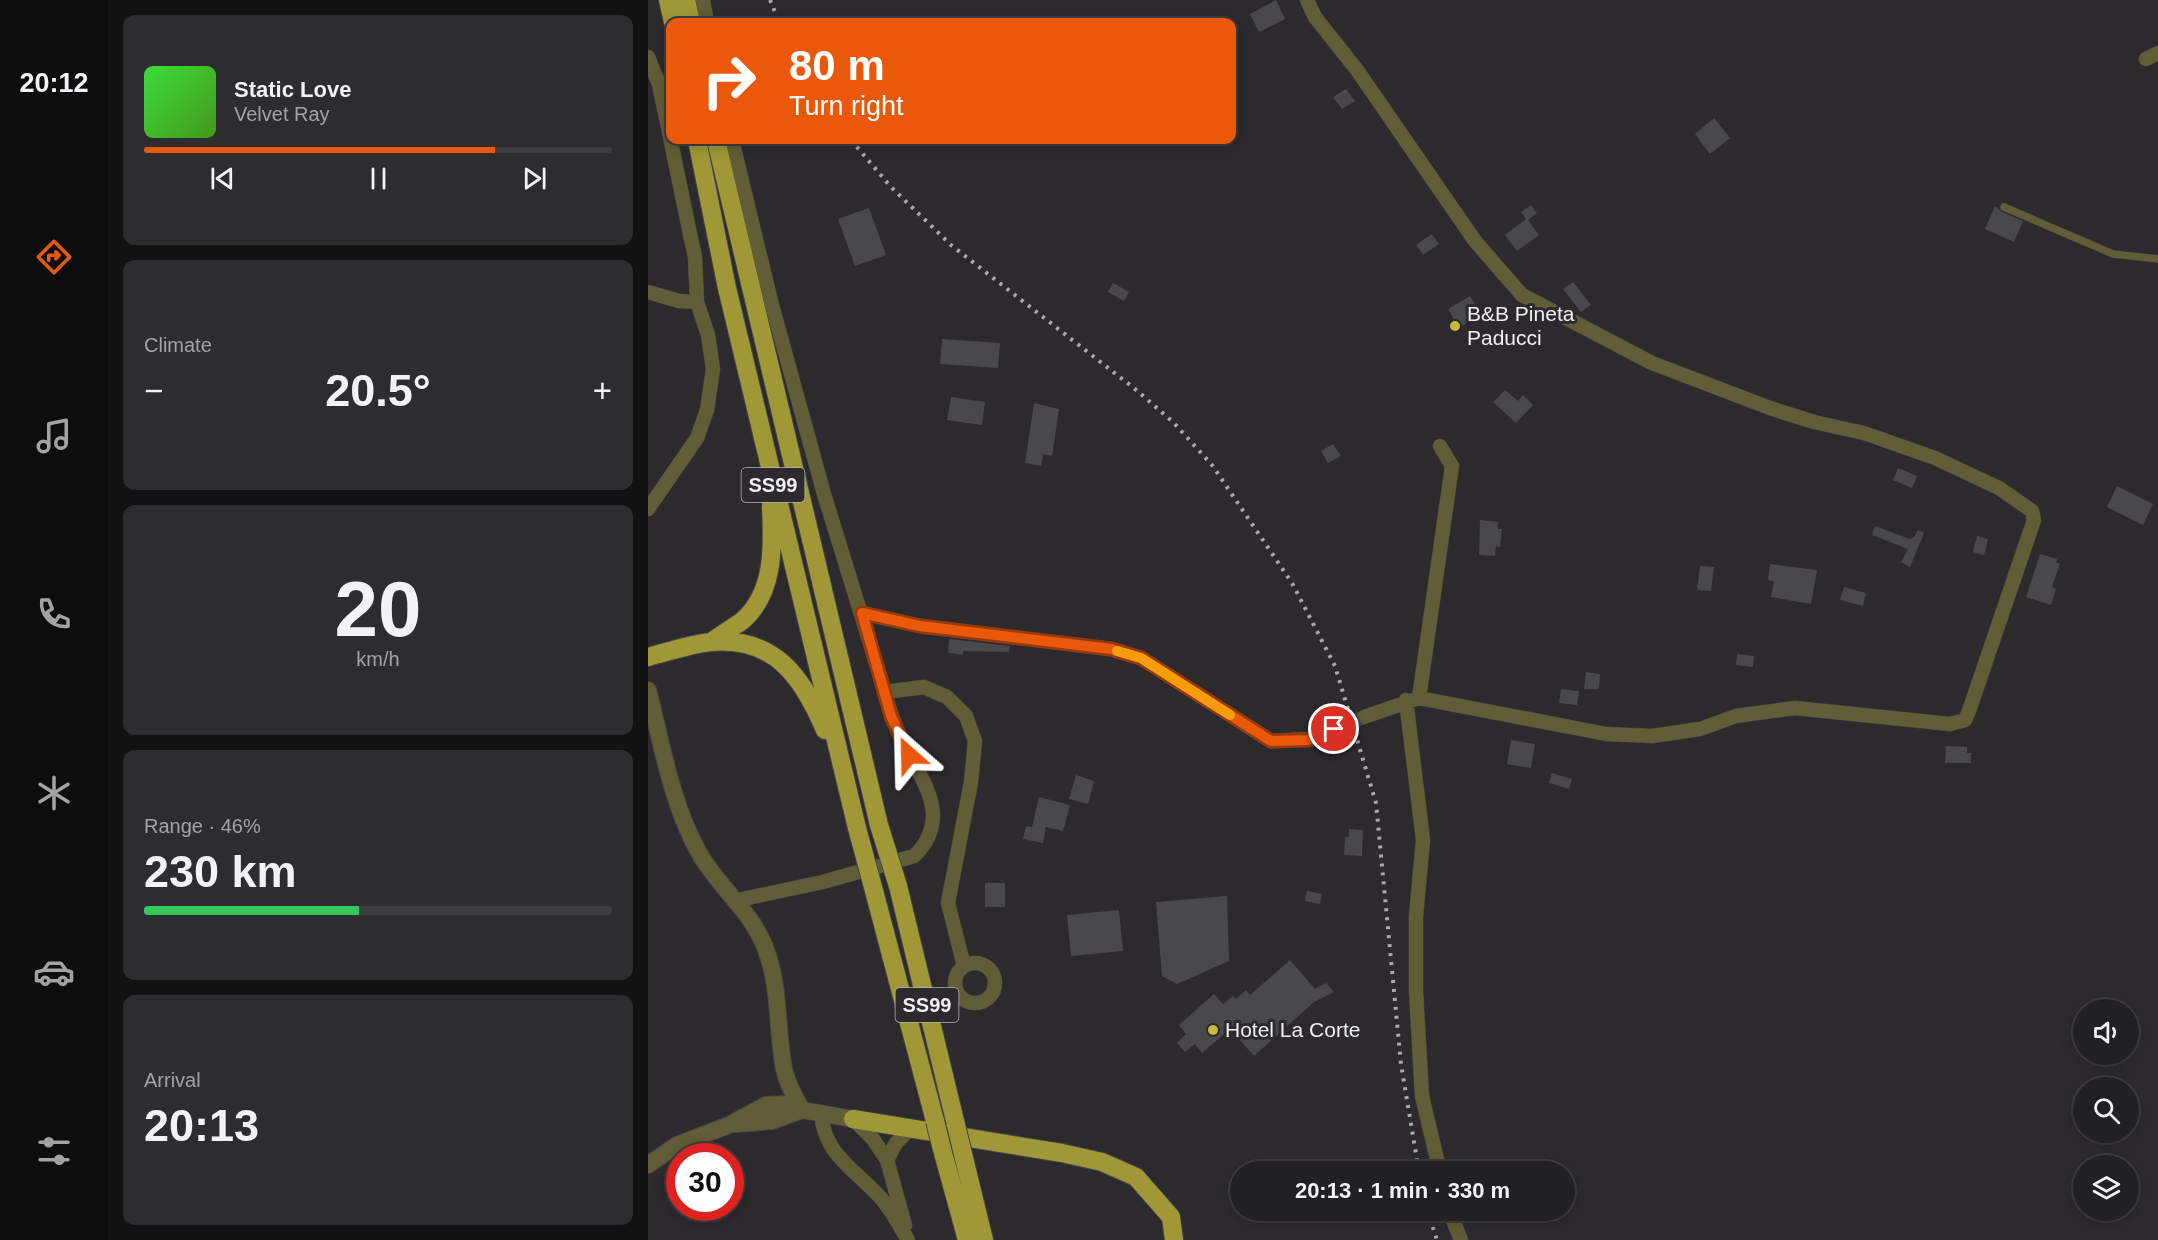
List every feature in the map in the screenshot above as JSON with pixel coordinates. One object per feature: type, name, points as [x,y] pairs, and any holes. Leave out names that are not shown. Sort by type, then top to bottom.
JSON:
[{"type":"highway","points":[[668,0],[672,18]]},
{"type":"highway","points":[[687,0],[690,18]]},
{"type":"highway","name":"SS99","points":[[698,144],[727,288],[857,828],[967,1240]]},
{"type":"highway","name":"SS99","points":[[717,144],[879,825],[898,886],[984,1240]]},
{"type":"highway","points":[[711,642],[744,619],[764,591],[773,549],[770,469]]},
{"type":"highway","points":[[648,657],[711,642],[744,643],[765,650],[788,665],[815,706],[848,786]]},
{"type":"highway","points":[[853,1119],[1062,1153],[1102,1162],[1136,1178],[1171,1217],[1174,1240]]},
{"type":"street","points":[[703,0],[706,18]]},
{"type":"street","points":[[1306,0],[1474,241],[1522,295],[1568,317],[1610,343],[1663,367],[1770,408],[1814,422],[1864,433],[1935,458],[2000,488],[2032,511],[2034,520],[1965,720],[1950,724],[1795,708],[1736,716],[1700,729],[1681,732],[1652,736],[1618,735],[1412,699],[1364,717]]},
{"type":"street","points":[[648,57],[659,84],[666,118]]},
{"type":"street","points":[[648,509],[697,438],[707,410],[713,369],[708,335],[697,302],[695,257],[671,144]]},
{"type":"street","points":[[733,144],[775,315],[824,494],[862,613],[891,716],[925,788],[933,813],[931,832],[922,849],[914,856],[823,882],[738,900]]},
{"type":"street","points":[[648,291],[679,301],[697,302]]},
{"type":"street","points":[[1437,1161],[1422,1096],[1416,992],[1416,916],[1424,840],[1412,699],[1452,466],[1440,446]]},
{"type":"street","points":[[862,613],[920,626],[1111,649],[1141,658],[1271,741],[1308,740],[1334,729]]},
{"type":"street","points":[[885,692],[924,687],[947,697],[966,716],[975,741],[971,782],[948,903],[964,966]]},
{"type":"street","points":[[648,690],[682,820],[699,853],[754,922],[765,948],[778,989],[784,1068],[790,1089],[802,1110]]},
{"type":"street","points":[[648,1165],[677,1145],[729,1125],[772,1121],[802,1110],[853,1119],[873,1139],[887,1160],[908,1240]]},
{"type":"street","points":[[821,1114],[823,1132],[829,1146],[880,1198],[908,1240]]},
{"type":"street","points":[[887,1160],[896,1143],[911,1128]]},
{"type":"street","points":[[1453,1221],[1461,1240]]},
{"type":"lane","points":[[2004,207],[2113,254],[2158,259]]},
{"type":"building","points":[[1276,0],[1285,19],[1259,32],[1250,14]]},
{"type":"building","points":[[1346,89],[1355,101],[1342,109],[1333,97]]},
{"type":"building","points":[[1714,118],[1730,138],[1710,154],[1695,134]]},
{"type":"building","points":[[1531,205],[1537,213],[1528,220],[1539,235],[1517,251],[1505,235],[1526,219],[1521,212]]},
{"type":"building","points":[[1995,206],[2002,212],[2023,221],[2014,242],[1985,229]]},
{"type":"building","points":[[869,208],[886,255],[855,266],[838,219]]},
{"type":"building","points":[[1432,234],[1439,244],[1423,255],[1416,245]]},
{"type":"building","points":[[1573,282],[1591,305],[1581,312],[1563,289]]},
{"type":"building","points":[[1113,283],[1129,292],[1124,301],[1108,292]]},
{"type":"building","points":[[1470,296],[1481,314],[1459,328],[1448,309]]},
{"type":"building","points":[[942,339],[1000,343],[998,368],[940,364]]},
{"type":"building","points":[[1505,390],[1518,401],[1523,395],[1533,405],[1516,423],[1493,402]]},
{"type":"building","points":[[951,397],[985,402],[982,425],[947,420]]},
{"type":"building","points":[[1034,403],[1059,409],[1052,456],[1043,454],[1041,466],[1025,463]]},
{"type":"building","points":[[1333,444],[1341,456],[1328,463],[1321,451]]},
{"type":"building","points":[[1898,468],[1917,476],[1912,488],[1893,480]]},
{"type":"building","points":[[2117,486],[2153,504],[2143,525],[2107,507]]},
{"type":"building","points":[[1480,520],[1498,522],[1498,529],[1502,529],[1500,547],[1496,546],[1495,556],[1479,555]]},
{"type":"building","points":[[1875,526],[1910,539],[1918,530],[1924,533],[1910,567],[1901,562],[1908,549],[1872,535]]},
{"type":"building","points":[[1977,536],[1988,539],[1984,555],[1973,552]]},
{"type":"building","points":[[2040,554],[2057,559],[2056,562],[2060,564],[2052,587],[2056,589],[2051,605],[2026,597]]},
{"type":"building","points":[[1770,564],[1817,570],[1811,604],[1771,597],[1774,581],[1768,580]]},
{"type":"building","points":[[1700,566],[1714,567],[1711,591],[1697,590]]},
{"type":"building","points":[[1844,587],[1866,593],[1863,606],[1840,600]]},
{"type":"building","points":[[949,639],[1010,646],[1009,652],[963,651],[963,655],[948,653]]},
{"type":"building","points":[[1737,654],[1754,656],[1753,667],[1736,665]]},
{"type":"building","points":[[1586,672],[1600,674],[1599,689],[1584,689]]},
{"type":"building","points":[[1561,689],[1579,691],[1577,705],[1559,703]]},
{"type":"building","points":[[1511,740],[1535,744],[1531,768],[1507,764]]},
{"type":"building","points":[[1946,746],[1967,747],[1967,753],[1971,753],[1971,763],[1945,763]]},
{"type":"building","points":[[1552,773],[1572,779],[1569,789],[1549,783]]},
{"type":"building","points":[[1076,775],[1094,781],[1088,804],[1069,799]]},
{"type":"building","points":[[1039,797],[1070,805],[1063,831],[1046,827],[1043,843],[1023,839],[1026,826],[1032,827]]},
{"type":"building","points":[[1349,829],[1363,830],[1362,856],[1344,855],[1345,837],[1349,837]]},
{"type":"building","points":[[985,883],[1005,883],[1005,907],[985,907]]},
{"type":"building","points":[[1307,891],[1322,894],[1320,904],[1305,901]]},
{"type":"building","points":[[1227,896],[1229,961],[1177,984],[1162,976],[1156,902]]},
{"type":"building","points":[[1119,910],[1123,951],[1071,956],[1067,915]]},
{"type":"building","points":[[1290,960],[1315,989],[1326,983],[1334,992],[1314,1002],[1254,1056],[1230,1029],[1202,1053],[1195,1044],[1185,1052],[1177,1043],[1186,1034],[1179,1025],[1214,994],[1223,1004],[1233,996],[1236,999],[1246,990],[1250,995]]},
{"type":"tunnel","points":[[1333,729],[1364,717]]},
{"type":"railway","points":[[770,0],[777,18]]},
{"type":"railway","points":[[854,144],[891,187],[951,245],[1135,389],[1173,422],[1212,465],[1292,583],[1335,666],[1376,803],[1401,1064],[1417,1161]]},
{"type":"railway","points":[[1431,1221],[1437,1240]]},
{"type":"slow traffic","points":[[1117,651],[1141,658],[1230,715]]},
{"type":"place","name":"B&B Pineta Paducci","points":[[1455,326]]},
{"type":"place","name":"Hotel La Corte","points":[[1213,1030]]},
{"type":"route","points":[[909,755],[891,716],[862,613],[920,626],[1111,649],[1141,658],[1271,741],[1308,740],[1334,729]]}]
